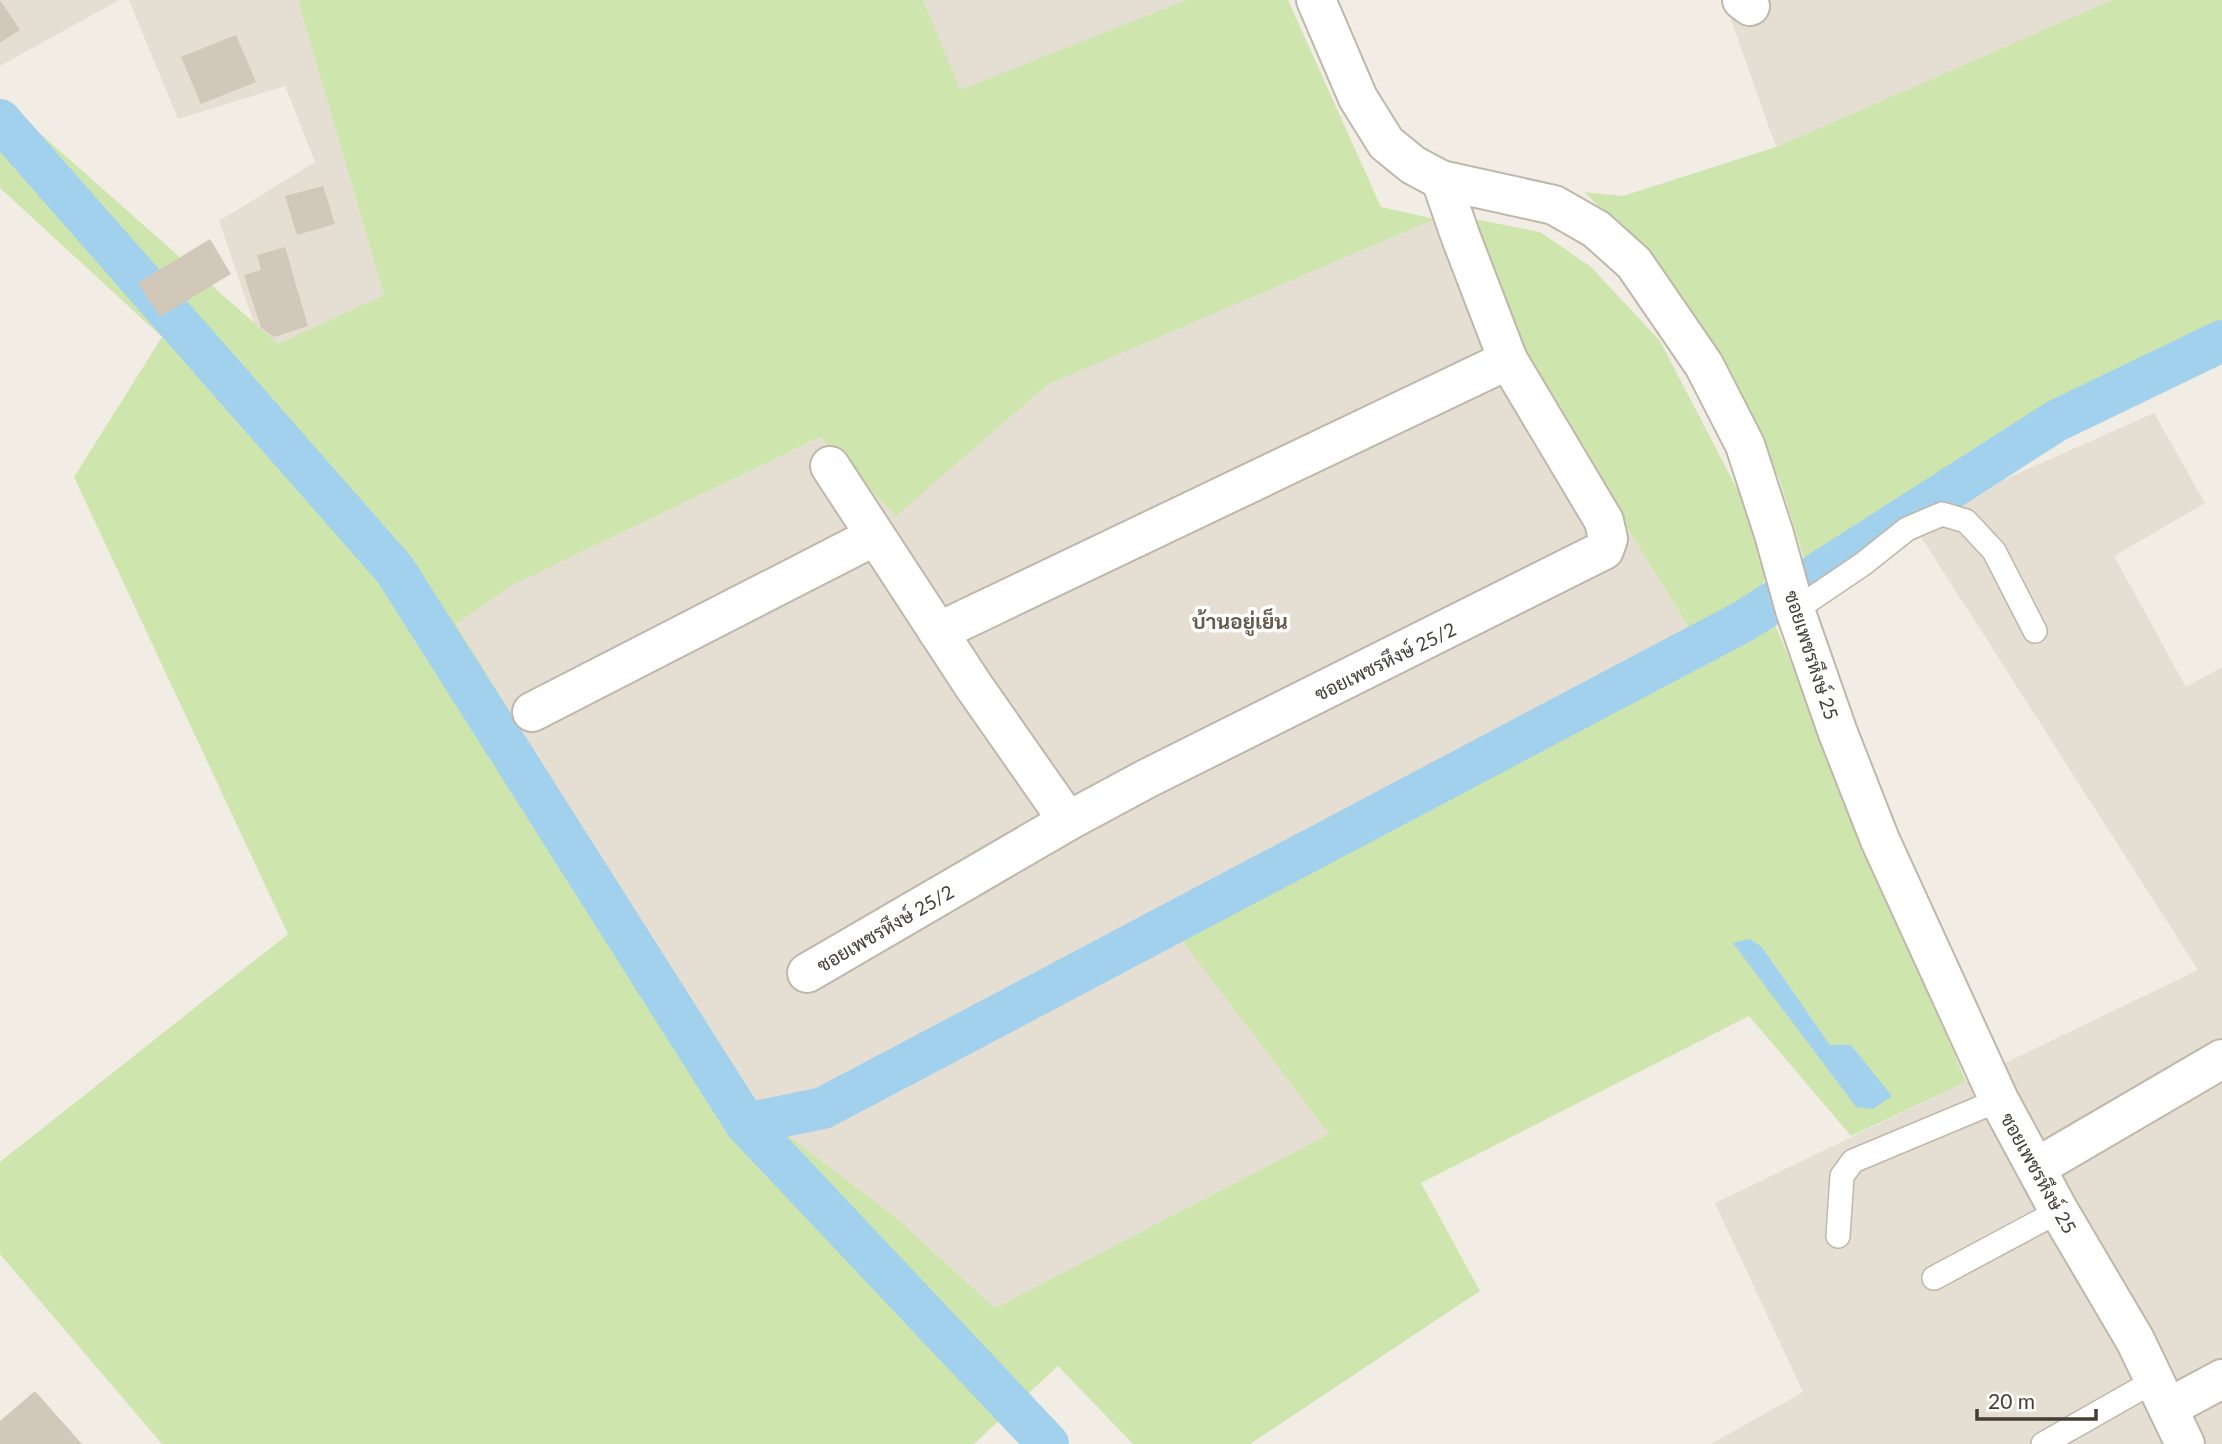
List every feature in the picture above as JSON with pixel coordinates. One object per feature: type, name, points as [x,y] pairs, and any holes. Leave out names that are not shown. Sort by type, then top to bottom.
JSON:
[{"type":"street","name":"ซอยเพชรหึงษ์ 25","points":[[1316,0],[1358,98],[1386,143],[1413,164],[1441,180],[1554,205],[1596,229],[1634,263],[1704,366],[1745,445],[1795,610],[1838,733],[1880,840],[1999,1100],[2059,1212],[2135,1340],[2185,1444]]},
{"type":"street","name":"ซอยเพชรหึงษ์ 25/2","points":[[807,973],[1068,821],[1146,779],[1604,551],[1608,539],[1604,521],[1508,360],[1441,180]]},
{"type":"street","points":[[938,632],[1508,360]]},
{"type":"street","points":[[830,466],[938,632],[1068,821]]},
{"type":"street","points":[[532,712],[876,536]]},
{"type":"street","points":[[2037,1167],[2222,1059]]},
{"type":"street","points":[[2161,1395],[2222,1379]]},
{"type":"lane","points":[[1795,610],[1863,564],[1907,529],[1942,514],[1966,521],[1994,551],[2035,631]]},
{"type":"lane","points":[[1838,1236],[1842,1176],[1853,1161],[1999,1100]]},
{"type":"lane","points":[[1934,1278],[2059,1212]]},
{"type":"lane","points":[[2043,1444],[2161,1395]]},
{"type":"shaded area","points":[[0,0],[119,0],[0,66]]},
{"type":"shaded area","points":[[129,0],[298,0],[384,295],[278,344],[254,323],[219,221],[315,162],[285,86],[178,119]]},
{"type":"shaded area","points":[[923,0],[1186,0],[959,91]]},
{"type":"shaded area","points":[[1724,0],[2112,0],[1776,147]]},
{"type":"shaded area","points":[[1435,219],[1696,639],[1174,929],[1329,1134],[995,1308],[893,1215],[754,1110],[455,624],[511,586],[820,437],[896,515],[1047,385]]},
{"type":"shaded area","points":[[2154,413],[2205,503],[2114,556],[2186,687],[2222,667],[2222,1444],[1711,1444],[1803,1392],[1715,1203],[2198,970],[1911,521]]},
{"type":"green space","points":[[298,0],[923,0],[960,90],[1186,0],[1288,0],[1381,207],[1435,219],[1047,385],[896,516],[820,437],[511,586],[456,624],[754,1110],[893,1215],[995,1308],[1329,1134],[1174,930],[1774,622],[1966,1082],[1851,1136],[1749,1016],[1421,1183],[1480,1291],[1250,1444],[1133,1444],[1058,1366],[974,1444],[162,1444],[0,1254],[0,1162],[288,934],[74,477],[162,337],[0,188],[0,98],[278,344],[384,295]],"holes":[[[1734,943],[1762,947],[1830,1045],[1851,1045],[1891,1096],[1856,1107]]]},
{"type":"green space","points":[[2112,0],[2222,0],[2222,321],[2023,418],[1805,562],[1779,478],[1660,265],[1584,192],[1623,196],[1776,147]]},
{"type":"green space","points":[[1469,218],[1540,232],[1591,267],[1660,341],[1773,558],[1760,592],[1700,645],[1538,385]]},
{"type":"water","points":[[1750,939],[1762,947],[1830,1045],[1851,1045],[1892,1096],[1873,1109],[1856,1107],[1733,943]]},
{"type":"building","points":[[0,0],[20,30],[0,43]]},
{"type":"building","points":[[236,35],[256,82],[201,104],[181,57]]},
{"type":"building","points":[[323,186],[335,224],[297,235],[285,196]]},
{"type":"building","points":[[210,239],[231,274],[160,317],[138,283]]},
{"type":"building","points":[[285,247],[308,326],[274,337],[261,328],[244,275],[261,270],[257,255]]},
{"type":"building","points":[[35,1391],[82,1444],[0,1444],[0,1421]]},
{"type":"waterway","points":[[0,120],[395,570],[746,1124],[1048,1444]]},
{"type":"waterway","points":[[746,1124],[823,1108],[1744,621],[2056,421],[2222,341]]},
{"type":"district","name":"บ้านอยู่เย็น","points":[[1240,620]]}]
